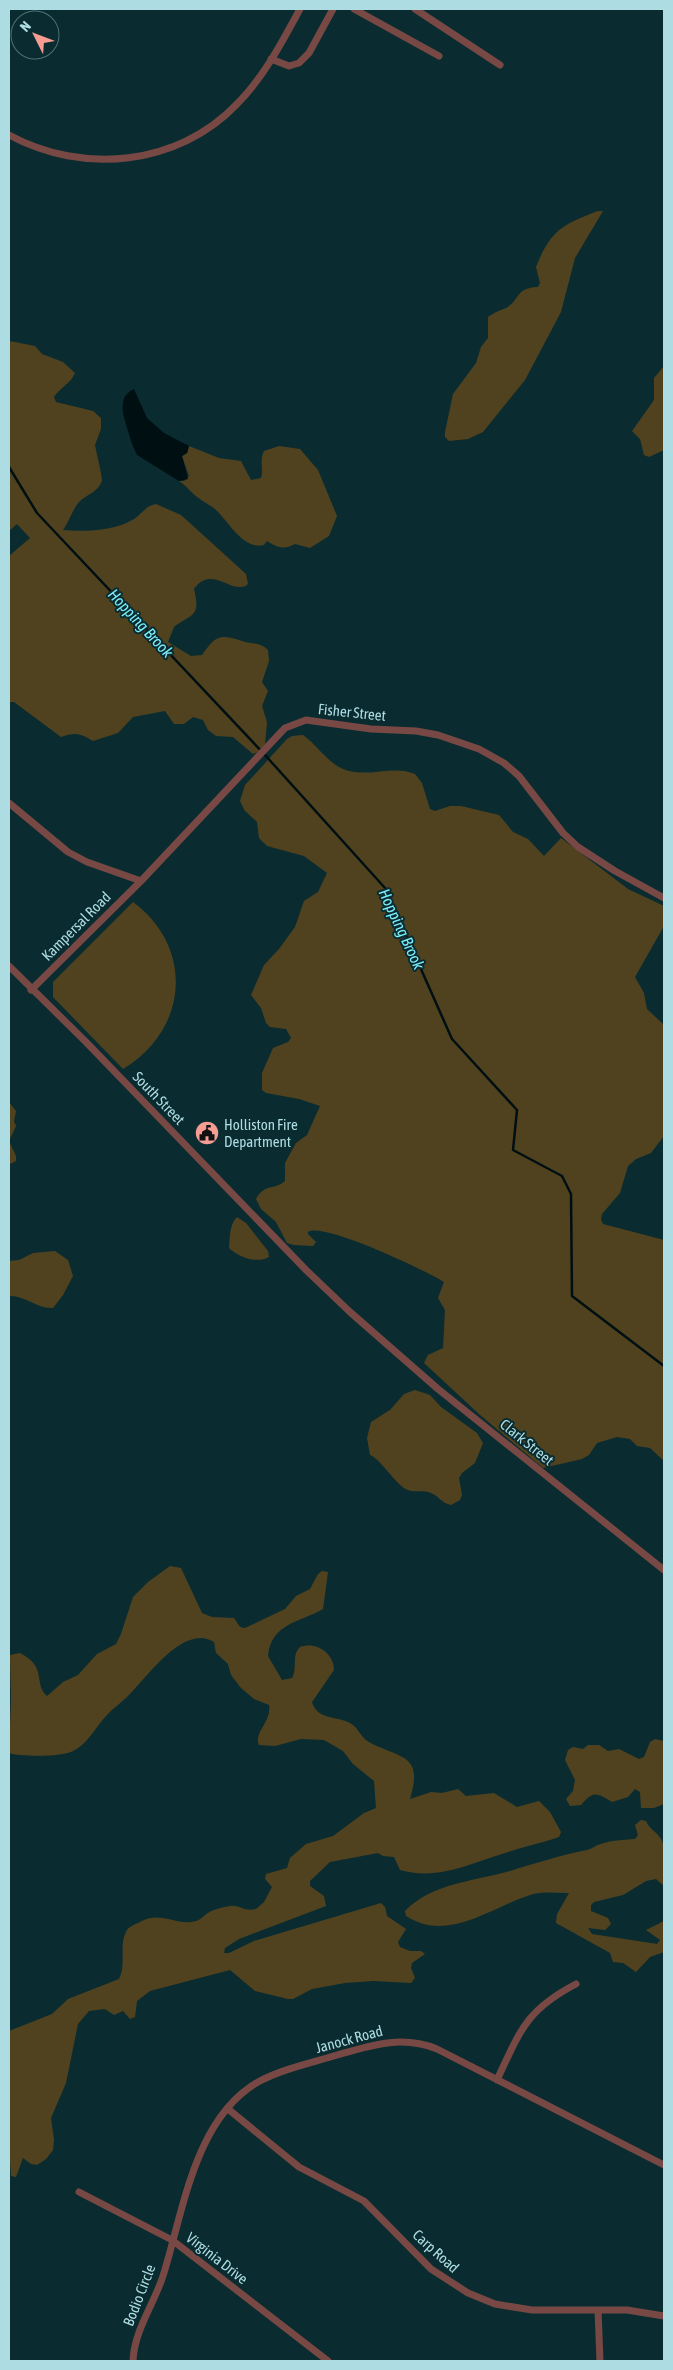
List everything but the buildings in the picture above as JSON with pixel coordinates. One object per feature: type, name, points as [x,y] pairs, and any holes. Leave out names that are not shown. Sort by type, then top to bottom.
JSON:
[{"type":"street","points":[[9,135],[43,150],[94,160],[116,160],[162,151],[193,137],[222,118],[249,91],[271,59],[300,9]]},
{"type":"street","points":[[271,59],[289,66],[303,60],[333,9]]},
{"type":"street","points":[[354,9],[439,56]]},
{"type":"street","points":[[414,9],[500,66]]},
{"type":"street","name":"Fisher Street","points":[[141,881],[284,728],[306,720],[371,729],[427,733],[470,746],[496,758],[519,776],[563,833],[578,847],[615,871],[664,898]]},
{"type":"street","points":[[9,803],[38,830],[68,852],[87,862],[141,881]]},
{"type":"street","name":"Kampersal Road","points":[[31,990],[141,881]]},
{"type":"street","name":"South Street","points":[[9,966],[31,990],[86,1042],[306,1270],[374,1334]]},
{"type":"street","name":"Clark Street","points":[[374,1334],[438,1389],[664,1570]]},
{"type":"street","points":[[497,2080],[521,2030],[534,2012],[558,1994],[576,1984]]},
{"type":"street","name":"Janock Road","points":[[172,2240],[200,2157],[216,2126],[228,2109],[247,2090],[266,2078],[392,2041],[411,2041],[430,2046],[664,2165]]},
{"type":"street","name":"Carp Road","points":[[228,2109],[299,2167],[364,2201],[381,2215],[421,2259],[455,2286],[482,2299],[509,2307],[532,2310],[627,2310],[664,2316]]},
{"type":"street","name":"Virginia Drive","points":[[79,2192],[172,2240],[328,2361]]},
{"type":"street","name":"Bodio Circle","points":[[132,2361],[137,2339],[160,2286],[172,2240]]},
{"type":"street","points":[[598,2310],[600,2361]]},
{"type":"shaded area","points":[[598,211],[603,211],[575,258],[561,312],[525,380],[483,432],[468,439],[449,441],[445,437],[445,432],[453,394],[476,363],[481,347],[488,338],[488,317],[511,305],[525,289],[538,287],[540,283],[536,267],[547,245],[559,230],[576,220]]},
{"type":"shaded area","points":[[9,341],[35,346],[42,354],[63,362],[75,373],[54,397],[56,402],[93,411],[101,418],[101,429],[95,445],[102,481],[95,491],[79,502],[63,530],[90,531],[118,526],[134,519],[146,508],[156,504],[181,515],[246,574],[248,584],[242,587],[236,587],[215,579],[201,582],[194,589],[196,605],[193,614],[174,627],[168,642],[191,656],[202,655],[211,643],[223,637],[258,644],[268,650],[269,661],[262,682],[268,691],[262,706],[267,722],[265,744],[258,752],[253,754],[233,737],[216,736],[208,730],[203,720],[193,717],[184,724],[174,724],[165,711],[133,717],[118,733],[93,741],[77,734],[61,737],[14,702],[9,702],[9,556],[30,538],[17,524],[9,531]]},
{"type":"shaded area","points":[[664,366],[664,450],[649,457],[644,455],[640,439],[632,431],[654,400],[654,378]]},
{"type":"shaded area","points":[[134,389],[147,418],[164,433],[189,446],[187,453],[182,456],[188,479],[179,481],[137,455],[127,428],[123,406],[125,396]]},
{"type":"shaded area","points":[[189,446],[219,458],[241,461],[251,480],[261,478],[264,451],[279,446],[300,449],[318,470],[337,516],[329,536],[310,548],[295,544],[281,547],[267,541],[264,545],[249,543],[237,534],[216,510],[179,481],[184,481],[189,476],[182,456],[187,453]]},
{"type":"shaded area","points":[[303,735],[332,762],[343,769],[361,773],[398,770],[415,774],[422,783],[430,809],[435,811],[450,806],[461,806],[499,815],[513,832],[528,839],[544,856],[561,838],[628,889],[664,906],[664,926],[635,977],[644,993],[647,1009],[664,1025],[664,1136],[651,1153],[636,1159],[628,1166],[620,1193],[602,1214],[601,1219],[603,1224],[664,1240],[664,1461],[650,1448],[637,1446],[630,1439],[617,1437],[597,1443],[589,1455],[582,1459],[543,1468],[479,1414],[424,1363],[428,1355],[443,1348],[445,1310],[438,1298],[444,1282],[397,1258],[333,1234],[317,1231],[308,1232],[316,1242],[313,1246],[287,1243],[276,1222],[261,1209],[256,1199],[266,1189],[277,1186],[285,1181],[285,1163],[296,1143],[307,1135],[320,1106],[299,1099],[266,1093],[262,1090],[262,1073],[273,1048],[288,1042],[291,1038],[286,1029],[270,1027],[266,1023],[261,1008],[251,995],[264,965],[279,949],[295,927],[304,901],[318,892],[327,873],[304,856],[267,846],[259,838],[257,822],[245,811],[240,801],[245,785],[287,739],[292,736]]},
{"type":"shaded area","points":[[133,902],[153,921],[167,942],[174,965],[176,988],[171,1011],[161,1033],[145,1053],[123,1069],[53,997],[53,982]]},
{"type":"shaded area","points":[[9,1102],[16,1111],[14,1121],[16,1126],[9,1141]]},
{"type":"shaded area","points":[[9,1141],[16,1156],[16,1161],[10,1164]]},
{"type":"shaded area","points":[[237,1217],[246,1223],[268,1251],[269,1257],[253,1260],[237,1254],[229,1248],[231,1228]]},
{"type":"shaded area","points":[[55,1251],[68,1260],[73,1276],[63,1295],[53,1308],[47,1308],[15,1296],[9,1296],[9,1261],[19,1260],[33,1253]]},
{"type":"shaded area","points":[[415,1390],[430,1395],[441,1407],[477,1433],[483,1443],[475,1463],[462,1473],[459,1478],[462,1495],[460,1500],[451,1505],[431,1493],[407,1490],[395,1480],[378,1460],[370,1455],[367,1438],[371,1422],[390,1410],[404,1394]]},
{"type":"shaded area","points":[[170,1566],[181,1568],[202,1613],[212,1617],[234,1618],[240,1627],[245,1628],[285,1609],[296,1596],[310,1589],[318,1574],[322,1571],[328,1572],[323,1609],[288,1625],[281,1630],[270,1645],[268,1656],[282,1680],[292,1678],[295,1670],[297,1650],[300,1647],[318,1647],[331,1658],[334,1670],[312,1702],[315,1708],[323,1715],[350,1723],[366,1740],[406,1760],[411,1765],[414,1773],[414,1784],[410,1799],[431,1792],[442,1793],[458,1789],[466,1796],[494,1793],[517,1807],[539,1801],[550,1812],[561,1832],[559,1837],[553,1839],[441,1872],[414,1873],[400,1870],[394,1857],[383,1856],[378,1853],[330,1862],[310,1881],[310,1886],[324,1896],[326,1906],[239,1939],[225,1948],[224,1953],[229,1953],[254,1941],[381,1903],[385,1907],[387,1916],[406,1929],[398,1942],[400,1947],[410,1951],[421,1951],[425,1954],[412,1963],[411,1968],[415,1978],[411,1983],[373,1981],[345,1983],[312,1989],[293,1999],[288,1999],[255,1991],[230,1970],[150,1991],[137,2001],[135,2017],[130,2019],[123,2011],[114,2015],[105,2009],[89,2011],[78,2024],[66,2083],[51,2118],[54,2140],[53,2150],[46,2159],[37,2165],[31,2164],[23,2158],[16,2177],[11,2176],[9,2147],[9,2031],[52,2014],[68,1999],[119,1979],[122,1967],[124,1936],[131,1926],[155,1918],[182,1922],[196,1921],[213,1910],[230,1906],[248,1910],[256,1909],[264,1902],[272,1887],[265,1879],[266,1874],[287,1868],[290,1858],[306,1844],[333,1836],[364,1813],[376,1808],[374,1781],[353,1764],[343,1751],[324,1740],[301,1739],[275,1746],[259,1745],[258,1736],[268,1717],[269,1705],[254,1699],[241,1688],[231,1675],[228,1664],[216,1653],[214,1642],[202,1638],[190,1640],[178,1646],[166,1656],[127,1697],[109,1712],[87,1739],[73,1751],[41,1756],[9,1753],[10,1655],[20,1653],[29,1658],[37,1670],[41,1686],[47,1696],[63,1682],[78,1675],[97,1654],[116,1644],[133,1597],[148,1582]]},
{"type":"shaded area","points":[[655,1739],[664,1741],[664,1804],[654,1808],[641,1808],[640,1792],[635,1789],[628,1797],[612,1802],[595,1794],[581,1805],[570,1806],[566,1799],[573,1791],[575,1780],[565,1760],[568,1750],[573,1747],[583,1749],[588,1745],[599,1745],[608,1751],[619,1749],[639,1759],[644,1757],[650,1742]]},
{"type":"shaded area","points":[[641,1820],[646,1821],[663,1844],[665,1856],[664,1886],[656,1879],[646,1881],[623,1895],[594,1902],[591,1905],[591,1911],[608,1918],[611,1924],[605,1930],[588,1928],[592,1934],[657,1944],[660,1940],[646,1930],[664,1921],[664,1952],[650,1957],[636,1972],[623,1963],[613,1962],[610,1953],[556,1923],[557,1914],[569,1893],[530,1895],[453,1925],[437,1926],[422,1923],[406,1916],[405,1911],[428,1894],[454,1884],[510,1871],[617,1840],[635,1839],[638,1835],[635,1825]]},
{"type":"waterway","name":"Hopping Brook","points":[[9,467],[37,513],[265,755],[385,888],[452,1039],[517,1110],[513,1150],[562,1176],[571,1194],[572,1296],[664,1366]]},
{"type":"place","name":"Holliston Fire Department","points":[[207,1133]]}]
